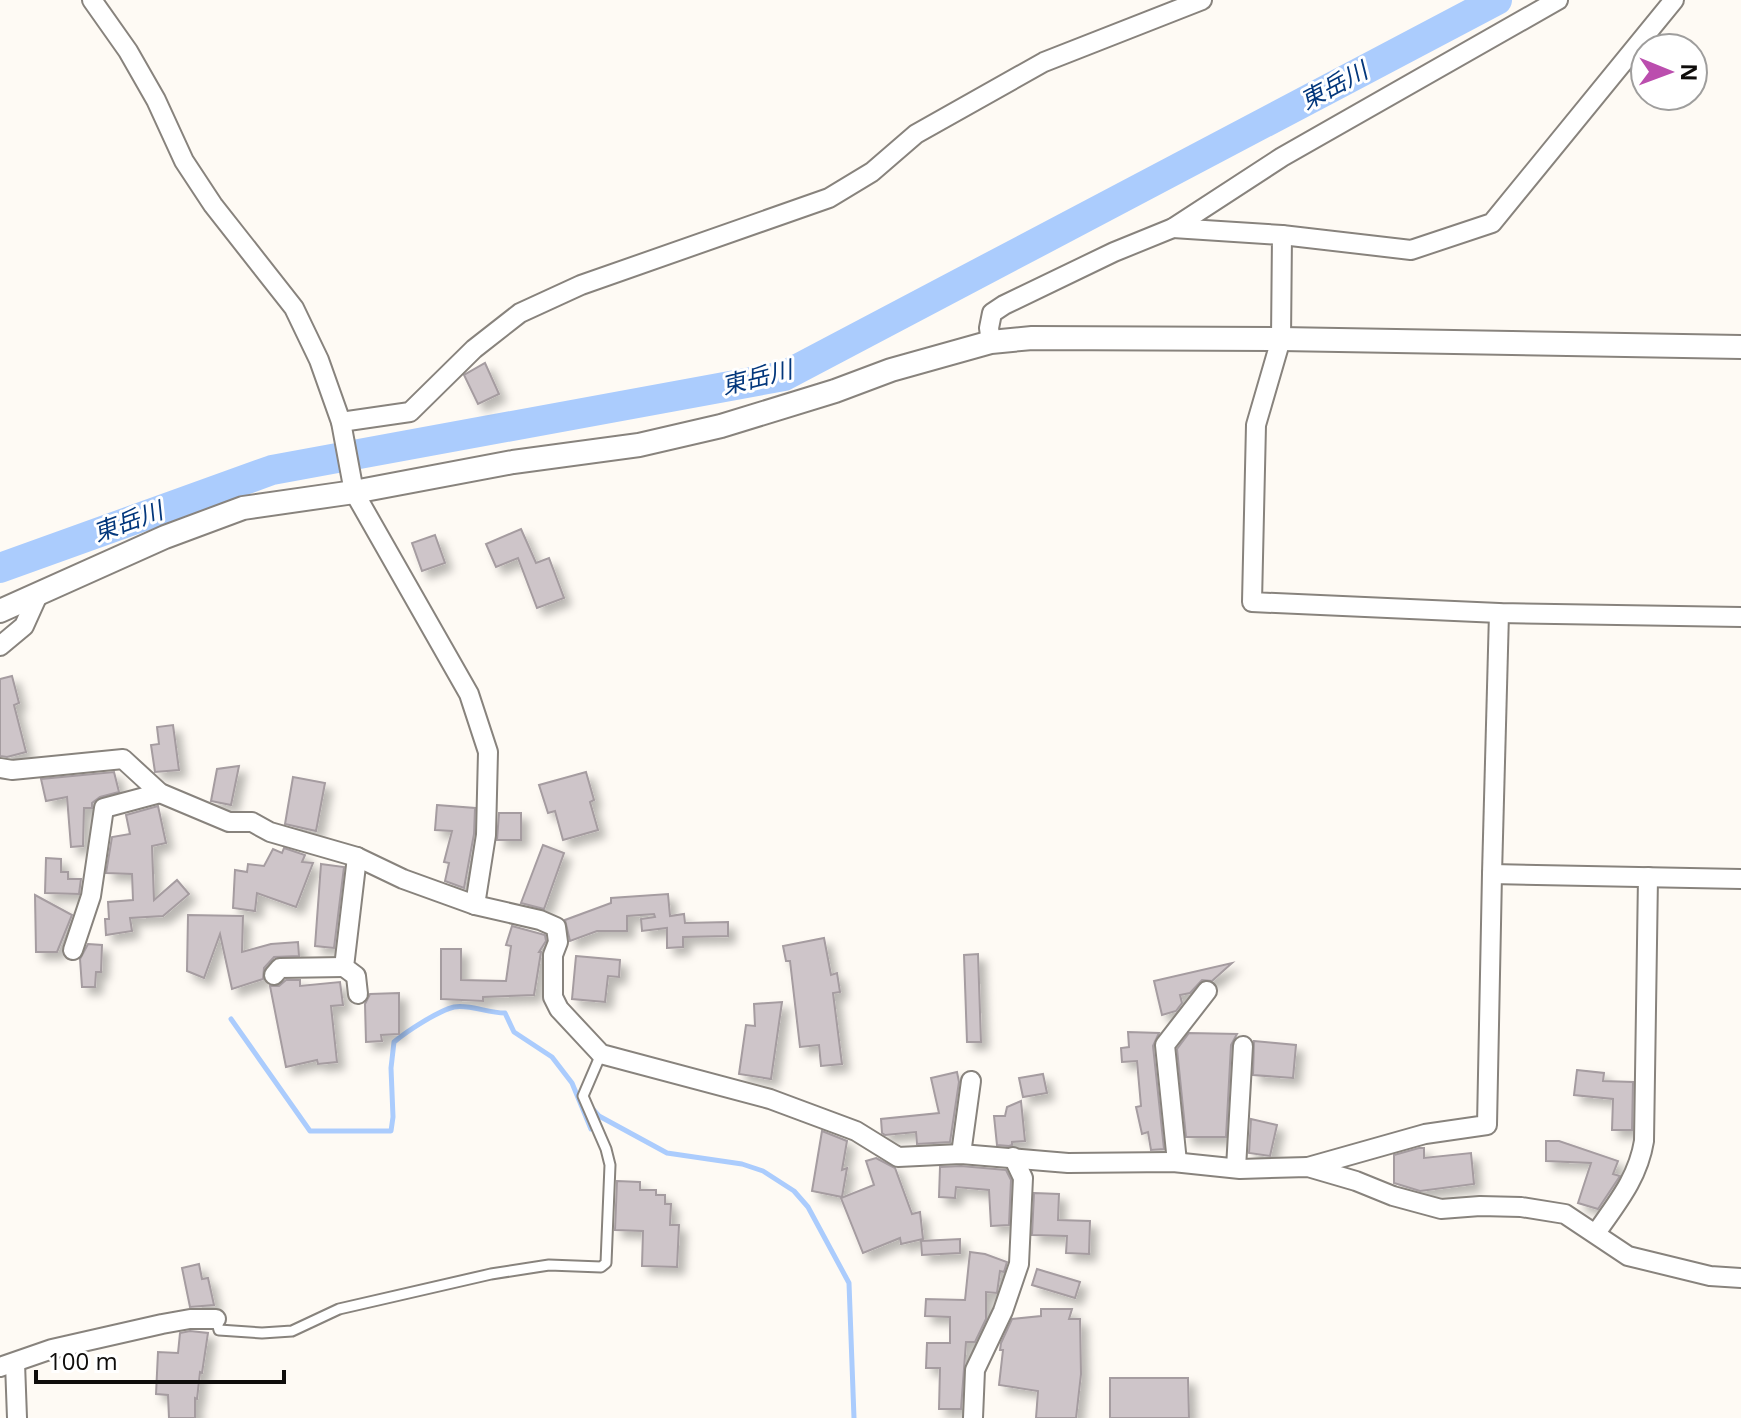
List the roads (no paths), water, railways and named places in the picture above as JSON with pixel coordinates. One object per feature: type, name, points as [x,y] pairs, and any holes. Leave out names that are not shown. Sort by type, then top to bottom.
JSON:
[{"type":"street","points":[[92,0],[128,51],[156,100],[184,161],[213,205],[294,308],[319,360],[341,422],[354,492],[469,694],[488,752],[486,835],[475,905]]},
{"type":"street","points":[[341,422],[410,412],[474,349],[520,313],[581,285],[829,198],[872,172],[916,134],[1044,62],[1202,0]]},
{"type":"street","points":[[991,342],[989,328],[992,313],[1004,305],[1114,252],[1173,228],[1282,157],[1419,76],[1558,0]]},
{"type":"street","points":[[1173,228],[1282,235],[1411,250],[1492,223],[1674,0]]},
{"type":"street","points":[[1282,235],[1281,339],[1256,425],[1252,602],[1499,613],[1741,617]]},
{"type":"street","points":[[0,611],[165,537],[243,508],[354,492],[513,462],[639,445],[721,426],[891,370],[991,342],[1032,338],[1281,339],[1741,347]]},
{"type":"street","points":[[0,646],[24,626],[38,595]]},
{"type":"street","points":[[0,768],[12,770],[123,759],[160,793],[229,822],[252,822],[270,832],[357,857],[403,879],[475,905],[540,920],[556,927],[558,942],[553,955],[553,997],[569,1021],[601,1054],[770,1099],[856,1131],[898,1157],[961,1154],[1068,1163],[1177,1162],[1236,1168],[1308,1167],[1425,1134],[1487,1125],[1499,613]]},
{"type":"street","points":[[73,950],[91,896],[104,808],[160,793]]},
{"type":"street","points":[[344,967],[357,857]]},
{"type":"street","points":[[1492,874],[1741,879]]},
{"type":"street","points":[[1596,1233],[1630,1186],[1641,1162],[1644,1141],[1648,877]]},
{"type":"street","points":[[274,975],[280,968],[344,967],[356,976],[358,994]]},
{"type":"street","points":[[1177,1162],[1164,1035],[1207,991]]},
{"type":"street","points":[[1236,1168],[1243,1046]]},
{"type":"street","points":[[961,1154],[971,1081]]},
{"type":"street","points":[[973,1418],[975,1370],[1003,1311],[1019,1264],[1023,1178],[1013,1157]]},
{"type":"street","points":[[1308,1167],[1441,1209],[1521,1207],[1565,1214],[1628,1256],[1710,1276],[1741,1278]]},
{"type":"street","points":[[17,1418],[8,1365],[52,1349],[162,1324],[216,1319]]},
{"type":"lane","points":[[216,1319],[219,1330],[262,1333],[292,1331],[339,1309],[423,1289],[549,1265],[601,1267],[606,1263],[610,1165],[583,1096],[601,1054]]},
{"type":"waterway","name":"東岳川","points":[[0,568],[272,470],[784,376],[1497,0]]},
{"type":"waterway","points":[[231,1019],[310,1131],[391,1131],[394,1042],[423,1022],[454,1007],[505,1013],[514,1032],[552,1057],[572,1083],[591,1129]]},
{"type":"waterway","points":[[590,1106],[599,1116],[667,1153],[742,1164],[763,1171],[794,1191],[808,1207],[849,1283],[854,1418]]}]
